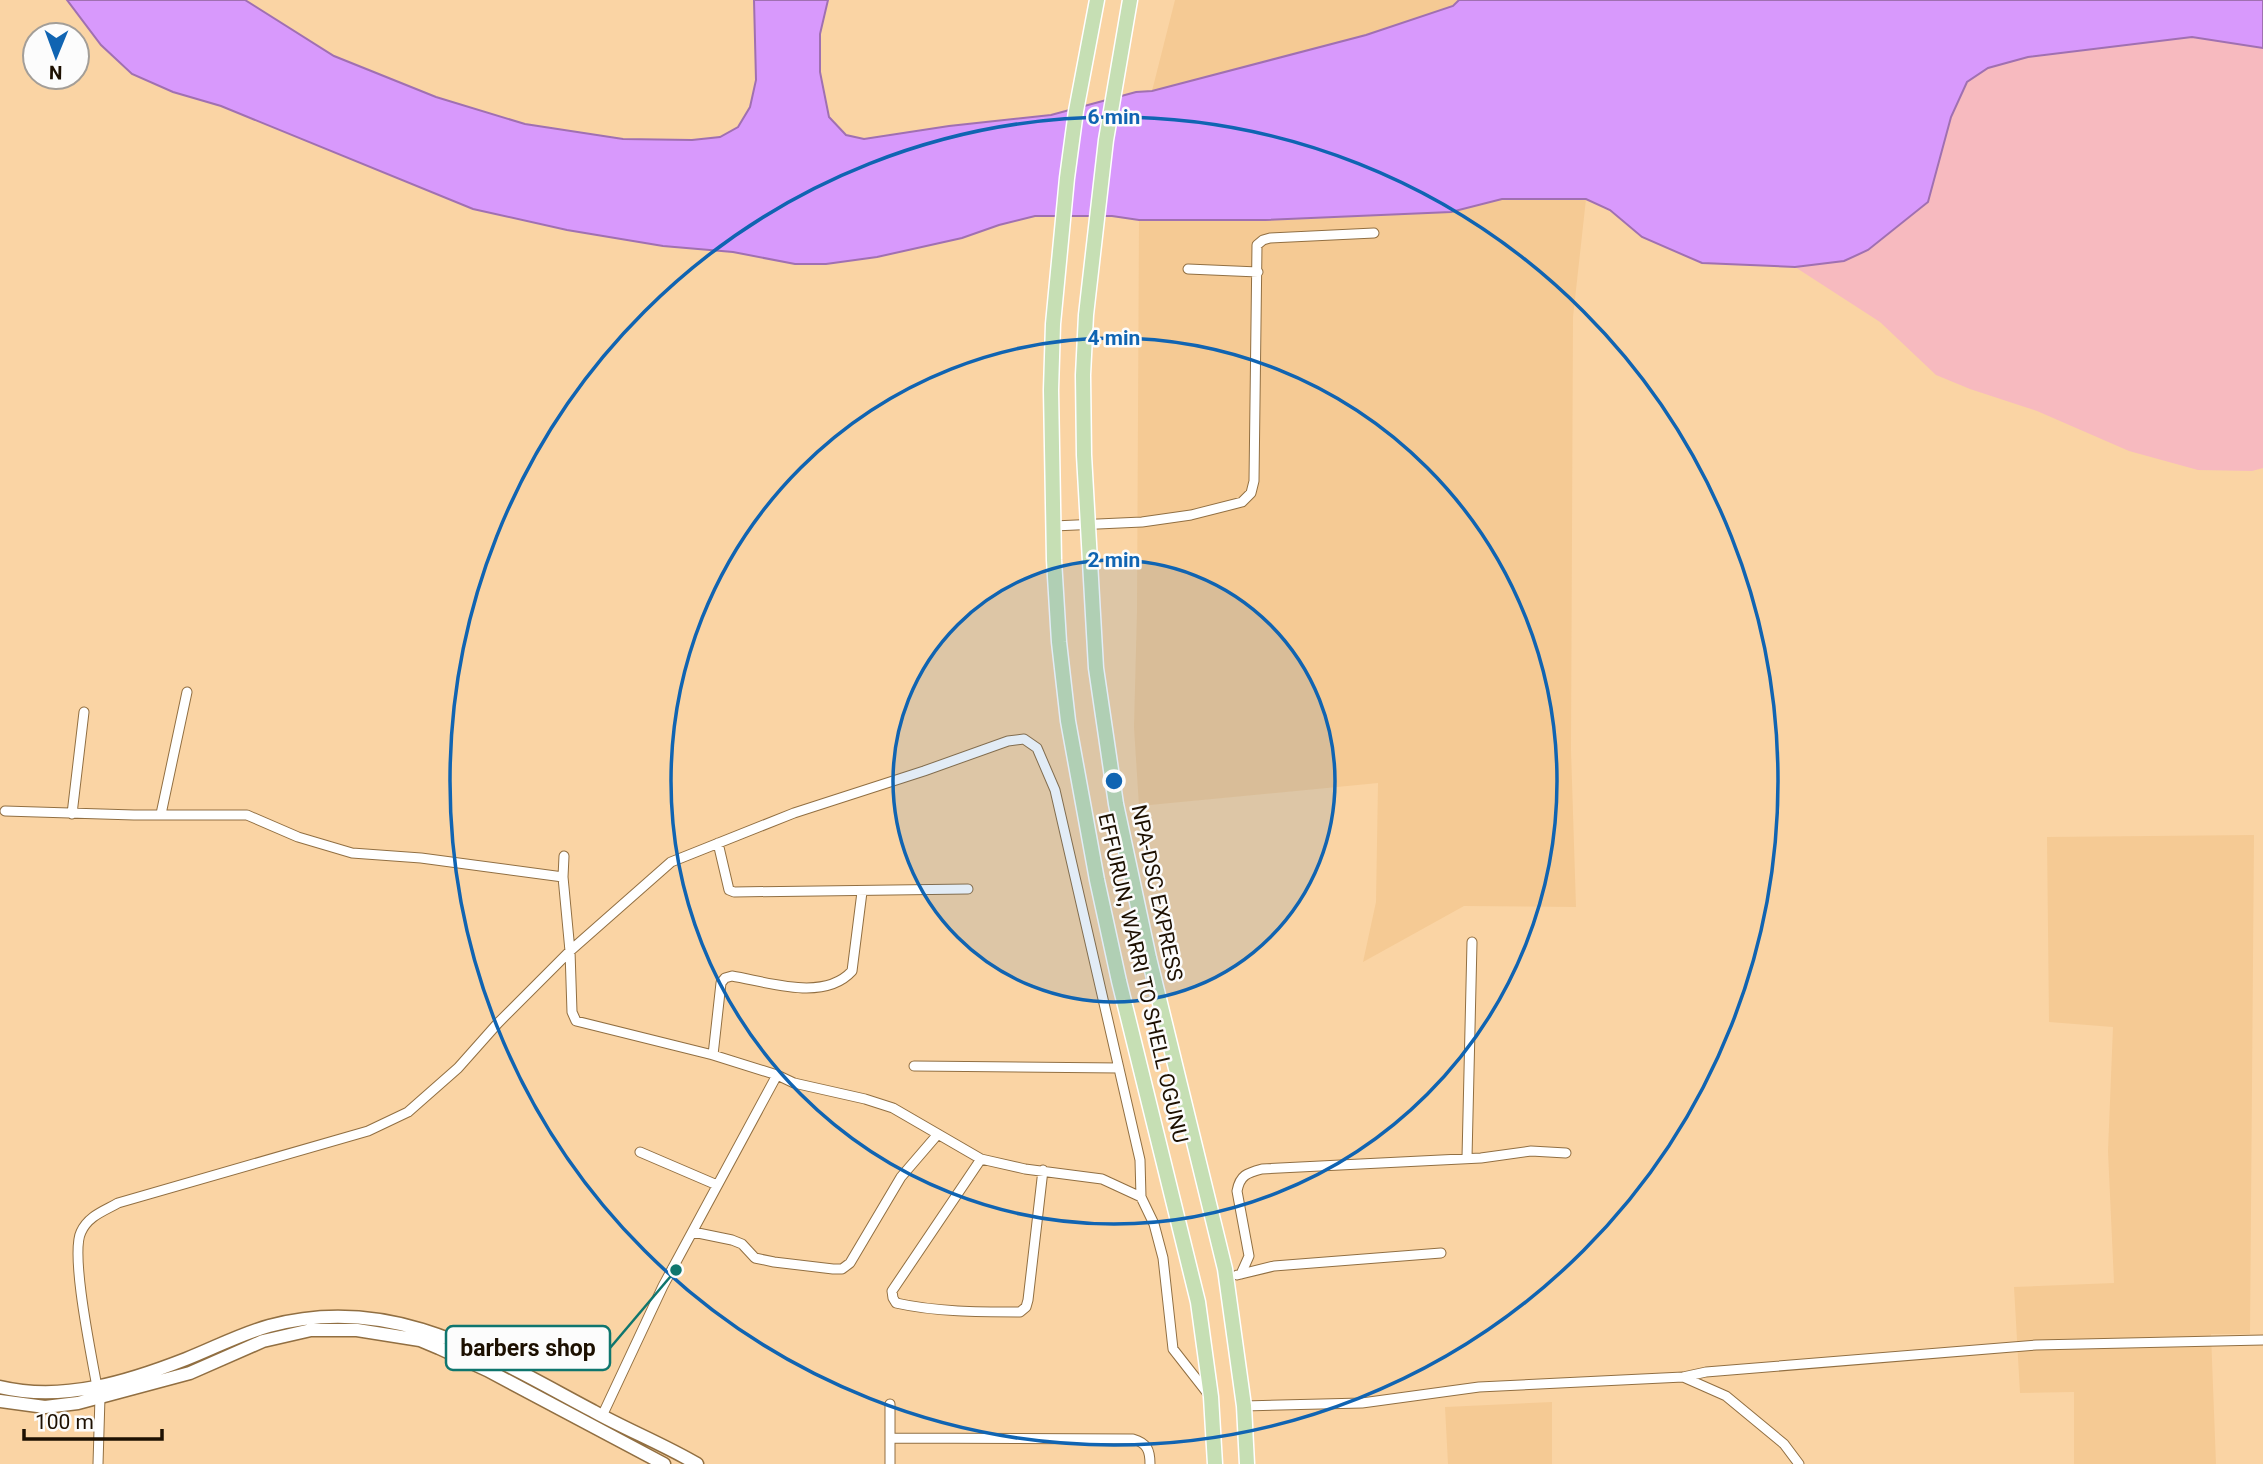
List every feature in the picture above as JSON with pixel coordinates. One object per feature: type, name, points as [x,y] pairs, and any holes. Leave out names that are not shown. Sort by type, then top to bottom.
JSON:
[{"type":"main road","name":"EFFURUN, WARRI TO SHELL OGUNU","points":[[1097,0],[1076,111],[1060,247],[1051,390],[1059,642],[1080,796],[1119,981],[1198,1302],[1211,1396],[1215,1464]]},
{"type":"main road","name":"NPA-DSC EXPRESS","points":[[1130,0],[1098,197],[1096,240],[1086,315],[1083,375],[1086,524],[1096,668],[1116,804],[1149,958],[1226,1279],[1244,1406],[1247,1464]]},
{"type":"main road","points":[[0,1401],[46,1407],[79,1403],[98,1392],[268,1326],[314,1318],[367,1319],[412,1325],[457,1341],[697,1464]]},
{"type":"main road","points":[[0,1387],[32,1393],[98,1392],[191,1373],[238,1350],[286,1335],[335,1329],[379,1332],[420,1340],[487,1370],[664,1464]]},
{"type":"street","points":[[1054,526],[1143,522],[1191,515],[1242,502],[1251,493],[1254,481],[1257,245],[1263,240],[1374,233]]},
{"type":"street","points":[[1188,269],[1258,272]]},
{"type":"street","points":[[161,814],[187,692]]},
{"type":"street","points":[[72,814],[84,712]]},
{"type":"street","points":[[98,1464],[98,1392],[77,1256],[80,1234],[89,1219],[118,1203],[368,1131],[408,1112],[458,1068],[498,1023],[570,951],[671,862],[794,813],[997,745],[1024,739],[1037,748],[1055,790],[1140,1160],[1141,1197],[1154,1224],[1163,1258],[1173,1349],[1196,1381],[1211,1396]]},
{"type":"street","points":[[5,811],[247,815],[298,837],[352,853],[421,858],[564,877]]},
{"type":"street","points":[[718,843],[729,890],[739,892],[968,889]]},
{"type":"street","points":[[564,856],[572,1012],[576,1021],[713,1055],[777,1075],[793,1083],[865,1099],[893,1108],[981,1159],[1025,1169],[1102,1180],[1141,1197]]},
{"type":"street","points":[[713,1055],[721,983],[725,978],[732,976],[798,987],[820,987],[845,978],[852,971],[862,892]]},
{"type":"street","points":[[1467,1158],[1472,942]]},
{"type":"street","points":[[914,1066],[1119,1068]]},
{"type":"street","points":[[602,1416],[663,1286],[777,1075]]},
{"type":"street","points":[[693,1232],[742,1244],[755,1258],[793,1265],[842,1269],[850,1263],[901,1177],[938,1134]]},
{"type":"street","points":[[1241,1274],[1249,1256],[1237,1191],[1239,1181],[1245,1174],[1262,1169],[1467,1158],[1531,1151],[1566,1153]]},
{"type":"street","points":[[640,1152],[717,1185]]},
{"type":"street","points":[[981,1159],[892,1292],[896,1303],[926,1308],[992,1312],[1020,1312],[1026,1307],[1043,1170]]},
{"type":"street","points":[[1226,1279],[1274,1266],[1441,1252]]},
{"type":"street","points":[[1244,1406],[1362,1403],[1479,1387],[1683,1377],[1706,1372],[2036,1345],[2263,1340]]},
{"type":"street","points":[[1683,1377],[1726,1396],[1784,1444],[1798,1464]]},
{"type":"street","points":[[890,1404],[890,1464]]},
{"type":"street","points":[[890,1438],[1133,1439],[1144,1442],[1150,1452],[1150,1464]]},
{"type":"shaded area","points":[[67,0],[245,0],[334,56],[436,97],[525,124],[623,139],[692,140],[720,137],[738,127],[750,107],[756,80],[754,0],[828,0],[820,34],[820,72],[829,117],[846,135],[864,139],[1051,115],[1366,35],[1453,6],[1459,0],[2263,0],[2263,48],[2192,37],[2028,57],[1988,68],[1967,82],[1951,117],[1928,202],[1868,250],[1844,261],[1795,267],[1702,263],[1642,237],[1610,210],[1586,199],[1502,199],[1451,212],[1265,220],[1139,220],[1112,216],[1035,216],[962,238],[877,257],[826,264],[795,264],[733,252],[663,246],[567,230],[473,209],[221,106],[173,92],[132,74],[101,45],[91,32],[91,21],[83,21]]},
{"type":"shaded area","points":[[1175,0],[1459,0],[1453,6],[1366,35],[1152,91]]},
{"type":"shaded area","points":[[2192,37],[2263,48],[2263,468],[2252,471],[2198,470],[2129,451],[2037,411],[1936,375],[1880,322],[1795,267],[1844,261],[1868,250],[1928,202],[1951,117],[1967,82],[1988,68],[2028,57]]},
{"type":"shaded area","points":[[1502,199],[1586,199],[1573,317],[1571,750],[1576,907],[1464,906],[1363,962],[1376,902],[1378,783],[1139,806],[1134,727],[1139,220],[1265,220],[1451,212]]},
{"type":"shaded area","points":[[2254,835],[2250,1334],[2211,1334],[2216,1464],[2074,1464],[2074,1392],[2020,1393],[2014,1287],[2114,1283],[2108,1151],[2113,1027],[2049,1022],[2047,837]]},
{"type":"shaded area","points":[[1552,1402],[1552,1464],[1448,1464],[1445,1407]]},
{"type":"place","name":"barbers shop","points":[[676,1270]]}]
